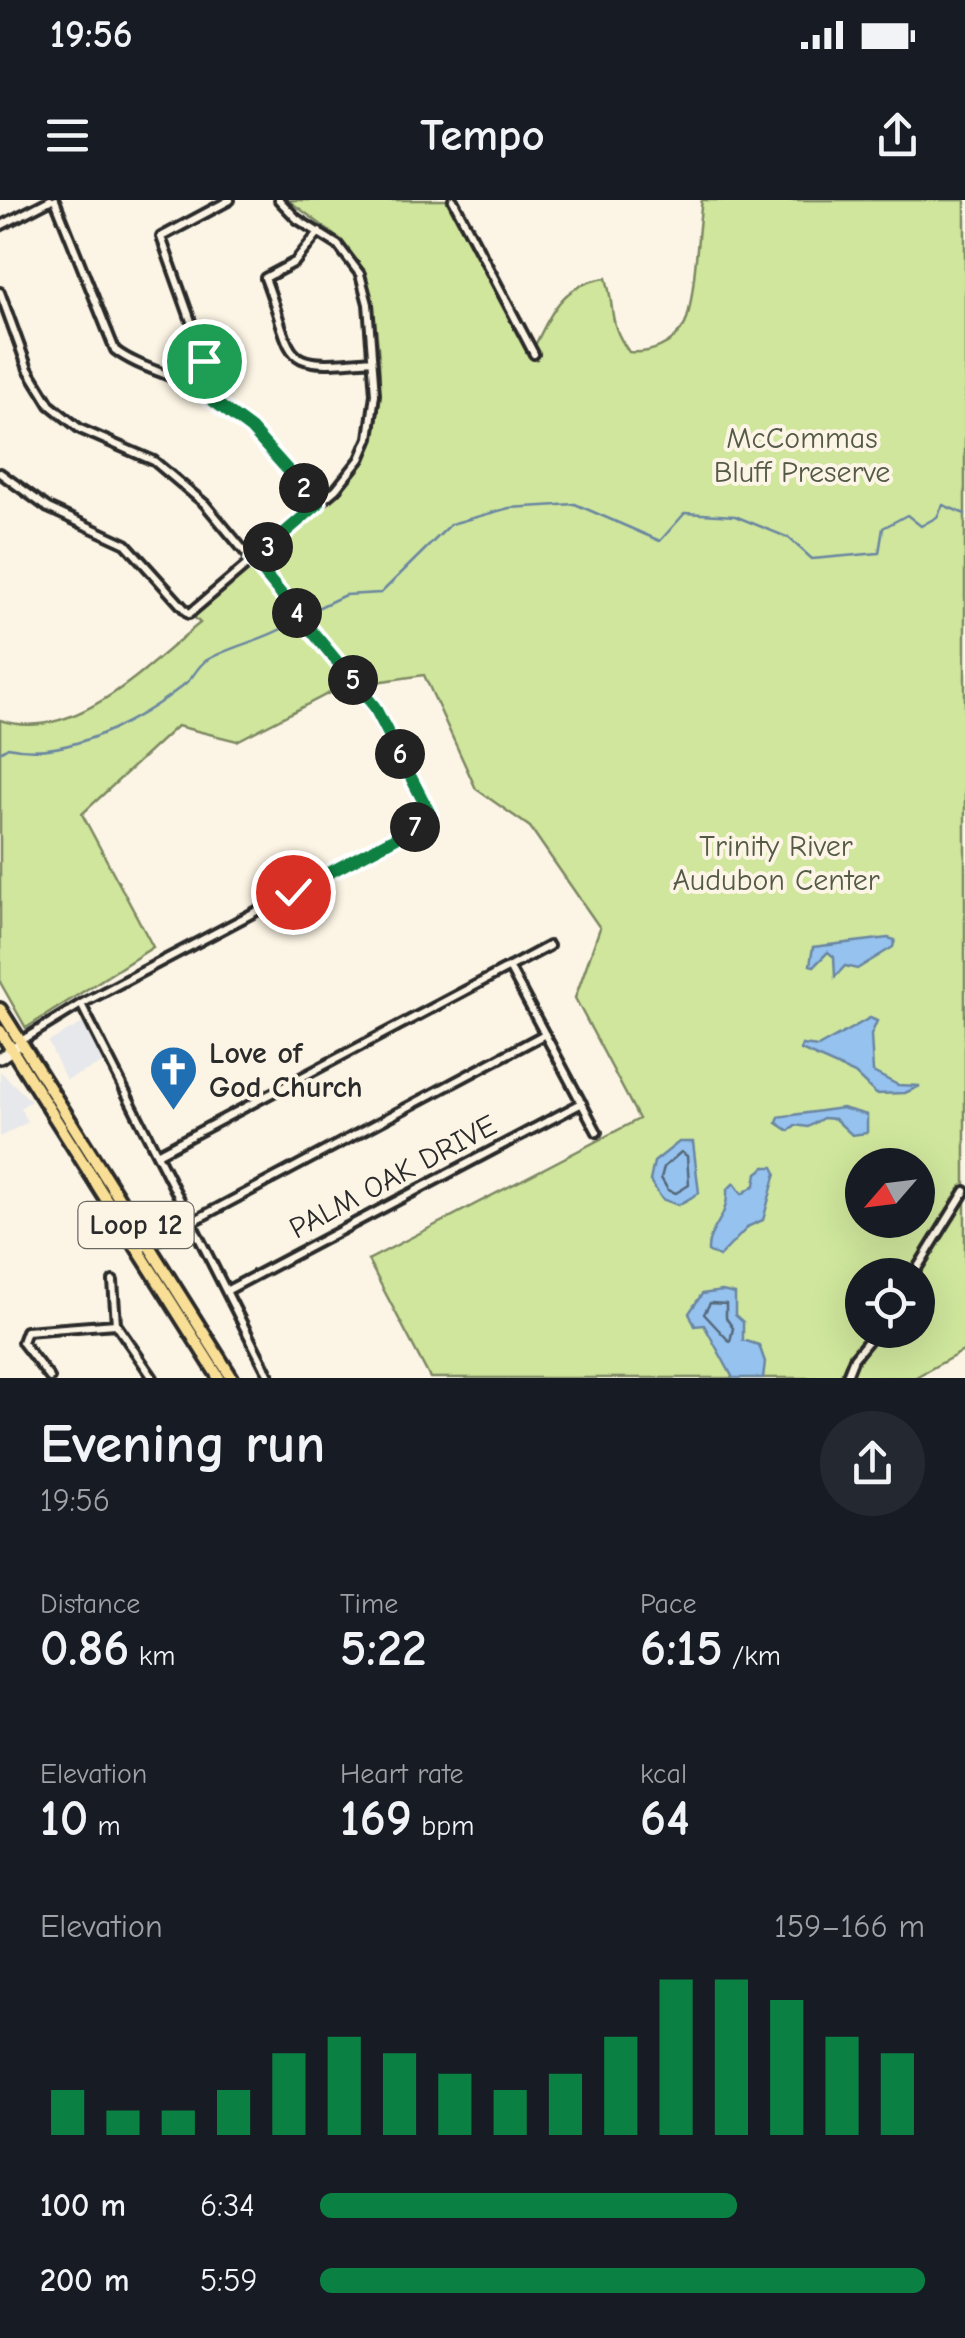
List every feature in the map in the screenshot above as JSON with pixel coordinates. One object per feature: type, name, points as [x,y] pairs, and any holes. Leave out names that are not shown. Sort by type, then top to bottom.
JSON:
[{"type":"main road","name":"Loop 12","points":[[0,1009],[10,1045]]},
{"type":"main road","name":"Loop 12","points":[[0,1030],[227,1377]]},
{"type":"main road","points":[[0,1058],[10,1045]]},
{"type":"street","points":[[0,226],[53,200],[115,350],[196,388],[251,429],[318,504]]},
{"type":"street","points":[[196,388],[202,352],[162,238],[230,200]]},
{"type":"street","points":[[0,473],[48,508],[126,544],[188,614],[349,475],[369,438],[375,394],[368,304],[360,274],[348,255],[279,200]]},
{"type":"street","points":[[453,200],[534,354]]},
{"type":"street","points":[[319,232],[305,253],[265,278],[288,344],[294,356],[312,365],[372,360]]},
{"type":"street","points":[[0,292],[28,368],[50,405],[80,429],[132,450],[172,474],[253,560],[374,706],[429,809],[429,818],[10,1045]]},
{"type":"street","points":[[157,1154],[549,946]]},
{"type":"street","points":[[509,967],[598,1132]]},
{"type":"street","points":[[81,1004],[270,1378]]},
{"type":"street","points":[[144,1248],[544,1034]]},
{"type":"street","name":"PALM OAK DRIVE","points":[[226,1291],[582,1102]]},
{"type":"street","points":[[924,1258],[965,1191]]},
{"type":"street","points":[[113,1280],[116,1324],[153,1378]]},
{"type":"street","points":[[50,1378],[22,1342],[26,1331],[116,1324]]},
{"type":"street","points":[[846,1378],[862,1348]]},
{"type":"shaded area","points":[[83,1023],[103,1063],[66,1080],[48,1042]]},
{"type":"shaded area","points":[[0,1071],[31,1101],[20,1108],[28,1122],[0,1137]]},
{"type":"green space","points":[[288,200],[446,200],[530,355],[566,295],[606,278],[615,324],[629,352],[652,350],[667,343],[684,326],[702,200],[965,200],[965,1350],[914,1378],[430,1378],[368,1260],[639,1119],[575,998],[600,928],[530,827],[476,789],[424,675],[341,687],[237,741],[177,726],[82,814],[153,947],[26,1028],[0,982],[0,720],[28,725],[55,721],[108,697],[133,679],[200,623],[193,616],[343,487],[372,445],[379,364],[374,314],[361,271],[331,232]]},
{"type":"water","points":[[895,940],[893,947],[857,969],[845,966],[835,977],[834,957],[828,952],[814,966],[810,965],[813,947]]},
{"type":"water","points":[[870,1018],[877,1021],[871,1035],[873,1072],[898,1085],[920,1086],[905,1093],[876,1094],[855,1074],[801,1050],[802,1045],[818,1047]]},
{"type":"water","points":[[842,1108],[867,1115],[867,1133],[852,1135],[835,1119],[823,1118],[808,1127],[795,1125],[789,1131],[777,1123],[779,1117]]},
{"type":"water","points":[[679,1142],[693,1142],[699,1193],[678,1205],[662,1199],[650,1181],[654,1162]]},
{"type":"water","points":[[773,1167],[776,1173],[763,1220],[749,1226],[719,1257],[708,1251],[725,1209],[727,1190],[734,1183],[742,1194],[755,1185],[757,1173]]},
{"type":"water","points":[[702,1294],[735,1294],[735,1315],[743,1322],[743,1340],[759,1345],[765,1362],[763,1378],[733,1378],[704,1325],[695,1326],[689,1313]]},
{"type":"waterway","points":[[309,612],[345,595],[381,593],[451,524],[509,508],[575,504],[660,541],[685,513],[735,516],[789,538],[812,559],[879,553],[883,528],[907,515],[921,526],[937,517],[943,505],[965,514]]},
{"type":"waterway","points":[[0,752],[8,747],[54,748],[102,734],[168,697],[207,660],[292,623]]},
{"type":"place","name":"Love of God Church","points":[[174,1112]]},
{"type":"route","points":[[204,361],[196,388],[251,429],[318,504],[253,560],[374,706],[430,814],[425,822],[293,892]]},
{"type":"park label","name":"McCommas Bluff Preserve","points":[[802,455]]},
{"type":"park label","name":"Trinity River Audubon Center","points":[[776,863]]}]
